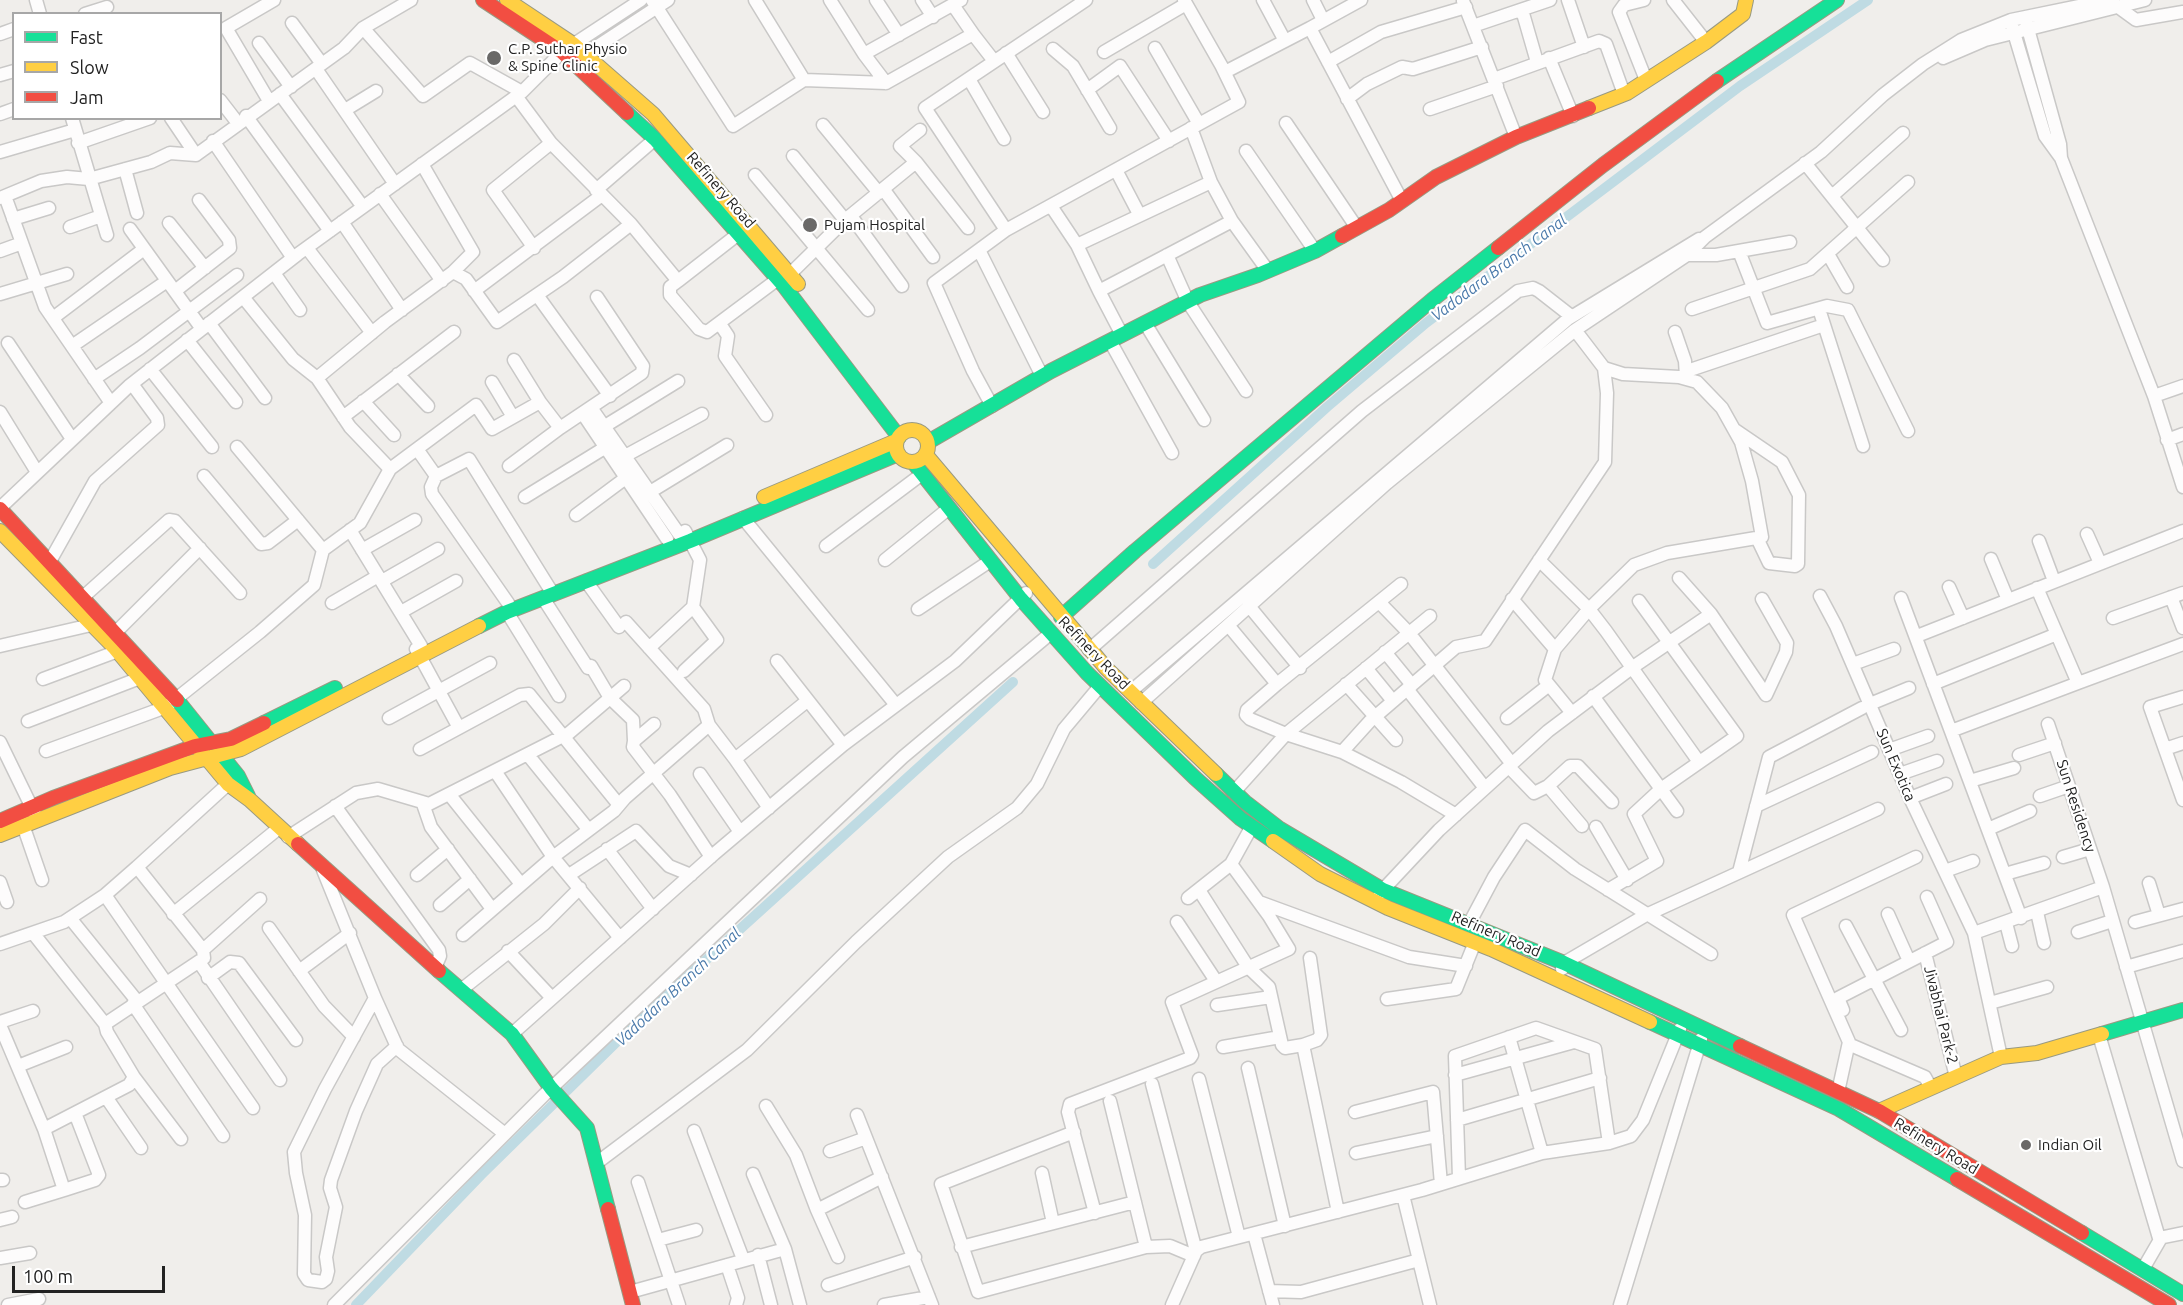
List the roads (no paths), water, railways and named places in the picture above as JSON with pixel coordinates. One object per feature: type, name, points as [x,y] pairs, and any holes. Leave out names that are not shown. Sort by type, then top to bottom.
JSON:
[{"type":"street","points":[[269,101],[226,28],[274,0]]},
{"type":"street","points":[[111,403],[45,307],[3,197],[41,181],[67,177],[89,179],[170,153],[196,154],[242,119],[319,67],[344,48],[363,28],[411,0]]},
{"type":"street","name":"Refinery Road","points":[[483,0],[567,48]]},
{"type":"street","name":"Refinery Road","points":[[507,0],[662,123],[783,279],[900,441]]},
{"type":"street","points":[[755,0],[804,80]]},
{"type":"street","points":[[830,0],[864,54],[886,83]]},
{"type":"street","points":[[876,0],[899,35]]},
{"type":"street","points":[[921,0],[933,17]]},
{"type":"street","points":[[1006,230],[925,108],[1086,0]]},
{"type":"street","points":[[1263,0],[1285,41]]},
{"type":"street","points":[[1313,0],[1323,20]]},
{"type":"street","points":[[1104,52],[1185,2],[1225,72],[1361,0]]},
{"type":"street","points":[[1473,26],[1550,0]]},
{"type":"street","points":[[1568,0],[1584,47]]},
{"type":"street","points":[[1644,0],[1624,5],[1619,12],[1646,80]]},
{"type":"street","points":[[1673,0],[1706,42]]},
{"type":"street","points":[[826,546],[917,468],[927,448],[1042,376],[1188,302],[1315,252],[1402,201],[1436,177],[1516,137],[1624,94],[1706,42],[1743,14],[1746,0]]},
{"type":"street","points":[[1061,617],[1321,391],[1432,300],[1612,158],[1725,75],[1837,0]]},
{"type":"street","points":[[1141,703],[1387,483],[1575,330],[1687,255],[1705,237],[1805,163],[1883,95],[1930,59],[1961,40],[2012,26],[2111,3],[2145,0]]},
{"type":"street","points":[[636,1],[567,48],[519,94],[293,258],[150,369],[72,439],[0,509],[115,633],[171,703],[195,746],[228,784],[250,800],[322,868],[512,1034],[553,1090],[587,1128],[598,1162],[632,1299],[671,1282],[785,1249]]},
{"type":"street","points":[[579,58],[659,2],[733,126],[804,80],[886,83],[973,34]]},
{"type":"street","points":[[864,54],[957,2],[973,34],[994,62]]},
{"type":"street","points":[[2111,3],[2136,20],[2183,12]]},
{"type":"street","points":[[1328,62],[1381,32],[1464,4],[1516,137]]},
{"type":"street","points":[[91,12],[106,7]]},
{"type":"street","points":[[1521,10],[1543,60],[1573,116]]},
{"type":"street","points":[[292,22],[345,110],[395,184]]},
{"type":"street","points":[[2027,24],[2060,144],[2061,158]]},
{"type":"street","points":[[2012,26],[2045,136],[2061,158],[2154,396],[2182,480]]},
{"type":"street","points":[[363,28],[423,96],[470,63],[519,94],[551,143],[631,224],[678,281]]},
{"type":"street","points":[[1310,28],[1402,201]]},
{"type":"street","points":[[1430,110],[1496,83],[1543,60],[1599,41],[1604,42],[1624,94]]},
{"type":"street","points":[[259,43],[285,90],[363,207]]},
{"type":"street","points":[[1347,99],[1366,84],[1402,67],[1413,69],[1482,47]]},
{"type":"street","points":[[1155,48],[1195,126],[1211,182],[1232,221],[1268,271]]},
{"type":"street","points":[[1053,49],[1070,63],[1110,128]]},
{"type":"street","points":[[1006,53],[1043,112]]},
{"type":"street","name":"Refinery Road","points":[[579,58],[655,139],[737,235],[783,279]]},
{"type":"street","points":[[992,406],[973,371],[934,283],[1006,230],[1239,102],[1221,65]]},
{"type":"street","points":[[1087,90],[1120,66],[1169,141]]},
{"type":"street","points":[[969,79],[1004,139]]},
{"type":"street","points":[[345,110],[376,91]]},
{"type":"street","points":[[222,102],[242,119],[330,231]]},
{"type":"street","points":[[78,143],[144,120]]},
{"type":"street","points":[[172,120],[196,154]]},
{"type":"street","points":[[1286,123],[1357,228]]},
{"type":"street","points":[[0,152],[73,124],[107,235]]},
{"type":"street","points":[[823,125],[881,191],[933,257]]},
{"type":"street","points":[[920,130],[900,146],[968,228]]},
{"type":"street","points":[[1832,196],[1903,133]]},
{"type":"street","points":[[474,291],[534,248],[599,193],[655,139]]},
{"type":"street","points":[[213,141],[293,258]]},
{"type":"street","points":[[534,248],[494,190],[551,143]]},
{"type":"street","points":[[1245,151],[1315,252]]},
{"type":"street","points":[[794,156],[848,218],[902,286]]},
{"type":"street","points":[[737,235],[670,287],[670,295],[699,329],[711,331],[783,279],[848,218],[915,162]]},
{"type":"street","points":[[1805,163],[1883,260]]},
{"type":"street","points":[[316,378],[442,281],[473,252],[422,164]]},
{"type":"street","points":[[125,169],[137,213]]},
{"type":"street","points":[[1116,170],[1139,214]]},
{"type":"street","points":[[755,175],[868,310]]},
{"type":"street","points":[[1077,244],[1211,182]]},
{"type":"street","points":[[1692,309],[1803,272],[1828,254],[1908,182]]},
{"type":"street","points":[[381,194],[442,281]]},
{"type":"street","points":[[72,346],[205,268],[228,251],[230,245],[199,200]]},
{"type":"street","points":[[1051,206],[1077,244],[1099,291],[1116,338],[1172,453]]},
{"type":"street","points":[[13,219],[50,208]]},
{"type":"street","points":[[70,227],[101,216]]},
{"type":"street","points":[[1099,291],[1232,221]]},
{"type":"street","points":[[342,222],[402,310]]},
{"type":"street","points":[[169,223],[205,268]]},
{"type":"street","points":[[453,272],[466,279],[497,322],[537,295],[631,224]]},
{"type":"street","points":[[130,229],[189,310],[265,398]]},
{"type":"street","points":[[1130,692],[1571,316],[1690,242],[1705,237]]},
{"type":"street","points":[[1687,255],[1707,256],[1790,242]]},
{"type":"street","points":[[0,251],[22,243]]},
{"type":"street","points":[[307,248],[372,333]]},
{"type":"street","points":[[53,318],[144,249]]},
{"type":"street","points":[[979,250],[1042,376]]},
{"type":"street","points":[[1739,251],[1767,323],[1830,306],[1846,308],[1851,313],[1908,431]]},
{"type":"street","points":[[1828,254],[1848,286]]},
{"type":"street","points":[[1167,255],[1188,302],[1246,390]]},
{"type":"street","points":[[274,273],[300,310]]},
{"type":"street","points":[[0,294],[68,274]]},
{"type":"street","points":[[94,379],[140,348],[237,275]]},
{"type":"street","points":[[1089,650],[1362,411],[1518,291],[1529,288],[1539,291],[1571,316]]},
{"type":"street","points":[[537,295],[610,396]]},
{"type":"street","points":[[243,297],[293,359],[316,378],[343,417],[390,470]]},
{"type":"street","points":[[509,466],[560,428],[588,412],[642,373],[643,366],[597,297]]},
{"type":"street","points":[[1819,309],[1863,446]]},
{"type":"street","points":[[1145,323],[1204,420]]},
{"type":"street","points":[[720,324],[728,336],[725,356],[766,415]]},
{"type":"street","points":[[1604,368],[1623,374],[1686,375],[1824,326]]},
{"type":"street","points":[[1342,752],[1376,716],[1456,647],[1485,641],[1605,462],[1607,393],[1604,368],[1575,330]]},
{"type":"street","points":[[343,417],[454,332]]},
{"type":"street","points":[[1572,713],[1545,680],[1555,649],[1589,609],[1634,565],[1668,553],[1762,537],[1752,481],[1741,442],[1722,408],[1686,375],[1675,332]]},
{"type":"street","points":[[188,340],[236,402]]},
{"type":"street","points":[[8,344],[72,439]]},
{"type":"street","points":[[514,360],[540,402],[560,428]]},
{"type":"street","points":[[150,369],[212,447]]},
{"type":"street","points":[[398,374],[428,406]]},
{"type":"street","points":[[605,426],[678,381]]},
{"type":"street","points":[[492,382],[513,417]]},
{"type":"street","points":[[49,563],[95,481],[158,424],[157,418],[132,384]]},
{"type":"street","points":[[2154,396],[2183,386]]},
{"type":"street","points":[[363,401],[394,435]]},
{"type":"street","points":[[46,751],[171,703],[314,585],[323,550],[360,523],[390,470],[476,405],[492,429],[540,402]]},
{"type":"street","points":[[0,412],[37,472]]},
{"type":"street","points":[[588,412],[605,426],[680,536]]},
{"type":"street","points":[[588,412],[606,447],[627,477],[700,560],[693,607],[649,648]]},
{"type":"street","points":[[625,456],[702,414]]},
{"type":"street","points":[[1734,430],[1782,462],[1798,495],[1798,564],[1795,566],[1769,563],[1757,538]]},
{"type":"street","points":[[0,834],[31,818],[195,746],[231,738],[507,607],[586,581],[680,536],[743,518],[918,431],[927,448]]},
{"type":"street","points":[[2167,440],[2183,434]]},
{"type":"street","points":[[900,441],[903,460],[917,468]]},
{"type":"street","points":[[548,593],[900,441]]},
{"type":"street","points":[[650,492],[727,445]]},
{"type":"street","points":[[237,447],[323,550]]},
{"type":"street","points":[[525,497],[606,447]]},
{"type":"street","name":"Refinery Road","points":[[927,448],[1034,585],[1089,650],[1234,792],[1280,829],[1383,890],[1564,963],[1879,1110],[2183,1294]]},
{"type":"street","points":[[417,449],[436,476]]},
{"type":"street","points":[[559,696],[507,607],[432,495],[431,488],[436,476],[469,459],[590,667],[610,698],[633,720],[633,747],[711,857]]},
{"type":"street","name":"Refinery Road","points":[[917,468],[1021,599],[1097,683],[1195,778],[1236,814],[1320,874],[1372,901],[1475,942],[1846,1112],[2169,1305]]},
{"type":"street","points":[[204,476],[261,544],[268,543],[298,520]]},
{"type":"street","points":[[576,515],[627,477]]},
{"type":"street","points":[[885,560],[948,509]]},
{"type":"street","points":[[743,518],[896,705]]},
{"type":"street","points":[[362,550],[415,520]]},
{"type":"street","points":[[82,598],[166,521],[175,521],[240,593]]},
{"type":"street","points":[[350,530],[401,612],[459,728]]},
{"type":"street","points":[[0,531],[118,651],[140,678],[171,703],[212,742],[238,776],[250,800]]},
{"type":"street","points":[[1917,636],[2183,531]]},
{"type":"street","points":[[2087,534],[2100,563]]},
{"type":"street","points":[[2039,541],[2054,582]]},
{"type":"street","points":[[115,633],[200,548]]},
{"type":"street","points":[[332,603],[438,549]]},
{"type":"street","points":[[1991,559],[2008,600]]},
{"type":"street","points":[[1539,560],[1589,609],[1633,666],[1699,762]]},
{"type":"street","points":[[918,609],[990,561]]},
{"type":"street","points":[[1679,578],[1711,614],[1766,695],[1786,652],[1787,643],[1762,598]]},
{"type":"street","points":[[401,612],[456,580]]},
{"type":"street","points":[[586,581],[622,625],[649,648],[704,709],[709,725],[769,808]]},
{"type":"street","points":[[1401,584],[1277,684],[1247,710],[1246,715],[1250,719],[1286,734],[1342,752],[1401,782],[1456,815]]},
{"type":"street","points":[[512,1034],[711,857],[843,745],[955,661],[1034,585]]},
{"type":"street","points":[[1949,587],[1963,618]]},
{"type":"street","points":[[2037,588],[2078,683]]},
{"type":"street","points":[[2113,618],[2177,595],[2183,628]]},
{"type":"street","name":"Sun Exotica","points":[[1820,596],[1853,664],[1866,706],[1890,750],[1910,798],[1974,933]]},
{"type":"street","points":[[1901,598],[2021,918]]},
{"type":"street","points":[[1512,599],[1555,649]]},
{"type":"street","points":[[1608,890],[1657,861],[1634,814],[1661,789],[1737,736],[1639,601]]},
{"type":"street","points":[[1379,602],[1409,633],[1532,793],[1537,793],[1548,786],[1570,766],[1578,766],[1611,802]]},
{"type":"street","points":[[1249,606],[1299,668]]},
{"type":"street","points":[[684,672],[717,640],[693,607]]},
{"type":"street","points":[[1372,901],[1456,815],[1510,765],[1593,696],[1633,666],[1711,614]]},
{"type":"street","points":[[1234,792],[1286,734],[1430,616]]},
{"type":"street","points":[[0,646],[91,625]]},
{"type":"street","points":[[1228,625],[1277,684]]},
{"type":"street","points":[[334,1305],[506,1134],[903,757],[1051,633]]},
{"type":"street","points":[[1933,684],[2057,634]]},
{"type":"street","points":[[1952,731],[2183,644]]},
{"type":"street","points":[[1853,664],[1894,649]]},
{"type":"street","points":[[0,821],[31,818],[170,768],[222,756],[241,749],[419,650]]},
{"type":"street","points":[[43,679],[118,651]]},
{"type":"street","points":[[1386,652],[1485,788]]},
{"type":"street","points":[[777,661],[843,745]]},
{"type":"street","points":[[389,718],[490,663]]},
{"type":"street","points":[[598,1162],[747,1050],[856,942],[948,857],[1017,808],[1037,784],[1064,729],[1106,668]]},
{"type":"street","points":[[1366,668],[1393,701]]},
{"type":"street","points":[[28,721],[140,678]]},
{"type":"street","points":[[1346,684],[1396,740]]},
{"type":"street","points":[[1507,718],[1549,685]]},
{"type":"street","points":[[173,914],[283,832],[356,793],[378,789],[429,804],[573,731],[624,686]]},
{"type":"street","points":[[1738,872],[1769,757],[1866,706],[1909,688]]},
{"type":"street","points":[[420,749],[520,695],[529,694],[619,805]]},
{"type":"street","points":[[1593,696],[1677,811]]},
{"type":"street","points":[[2182,793],[2150,707],[2183,697]]},
{"type":"street","points":[[735,759],[807,701]]},
{"type":"street","points":[[634,741],[654,724]]},
{"type":"street","name":"Sun Residency","points":[[2048,724],[2103,887],[2183,1161]]},
{"type":"street","points":[[463,935],[554,856],[619,805],[709,725]]},
{"type":"street","points":[[1890,750],[1928,736]]},
{"type":"street","points":[[0,742],[3,758],[31,818],[42,880]]},
{"type":"street","points":[[2019,755],[2055,743]]},
{"type":"street","points":[[2165,749],[2183,743]]},
{"type":"street","points":[[1756,806],[1872,752]]},
{"type":"street","points":[[528,755],[588,829]]},
{"type":"street","points":[[1900,774],[1937,761]]},
{"type":"street","points":[[1970,782],[2014,768]]},
{"type":"street","points":[[495,771],[554,856],[620,938]]},
{"type":"street","points":[[700,774],[740,832]]},
{"type":"street","points":[[0,945],[70,918],[105,895],[228,784]]},
{"type":"street","points":[[1910,798],[1946,784]]},
{"type":"street","points":[[1548,786],[1582,826]]},
{"type":"street","points":[[2040,796],[2069,786]]},
{"type":"street","points":[[449,794],[521,884]]},
{"type":"street","points":[[1236,814],[1245,802]]},
{"type":"street","points":[[423,804],[431,827],[492,909]]},
{"type":"street","points":[[335,806],[439,950],[440,956],[435,968]]},
{"type":"street","points":[[1558,979],[1564,963],[1646,915],[1878,809]]},
{"type":"street","points":[[1988,829],[2030,811]]},
{"type":"street","points":[[1188,898],[1231,864],[1252,826]]},
{"type":"street","points":[[1596,827],[1627,880]]},
{"type":"street","points":[[1469,924],[1494,877],[1525,830],[1575,869],[1711,954]]},
{"type":"street","points":[[569,875],[633,831],[638,831],[669,866],[691,875]]},
{"type":"street","points":[[417,875],[448,849]]},
{"type":"street","points":[[607,849],[653,909]]},
{"type":"street","points":[[2063,857],[2090,849]]},
{"type":"street","points":[[1840,1093],[1849,1042],[1792,915],[1916,858]]},
{"type":"street","points":[[1945,871],[1973,861]]},
{"type":"street","points":[[2005,874],[2044,863]]},
{"type":"street","points":[[1095,1213],[1068,1112],[1070,1104],[1191,1057],[1172,1002],[1289,949],[1231,864]]},
{"type":"street","points":[[105,1024],[164,982],[204,958],[203,950],[137,867]]},
{"type":"street","points":[[322,868],[397,1046],[506,1134]]},
{"type":"street","points":[[440,904],[470,879]]},
{"type":"street","points":[[0,882],[7,902]]},
{"type":"street","points":[[2149,883],[2159,915]]},
{"type":"street","points":[[2001,1057],[1974,933],[2103,887]]},
{"type":"street","points":[[461,990],[544,924],[580,888]]},
{"type":"street","points":[[1199,890],[1248,967],[1269,987],[1280,1037],[1285,1048],[1303,1045],[1317,1040],[1322,1035],[1310,958]]},
{"type":"street","points":[[105,895],[253,1108]]},
{"type":"street","points":[[1840,1093],[1853,1046],[1852,1031],[1838,998],[1947,942],[1927,897]]},
{"type":"street","points":[[203,950],[260,899]]},
{"type":"street","points":[[1259,902],[1409,957],[1466,966]]},
{"type":"street","points":[[2134,922],[2183,909]]},
{"type":"street","points":[[2037,912],[2044,943]]},
{"type":"street","points":[[1888,914],[1909,961]]},
{"type":"street","points":[[70,918],[135,1002],[223,1136]]},
{"type":"street","points":[[2078,932],[2112,921]]},
{"type":"street","points":[[1177,922],[1216,981]]},
{"type":"street","points":[[2006,923],[2012,946]]},
{"type":"street","points":[[1845,926],[1901,1030]]},
{"type":"street","points":[[269,928],[324,1006],[354,1037]]},
{"type":"street","points":[[33,933],[105,1024],[107,1032],[134,1077],[181,1139]]},
{"type":"street","points":[[299,971],[350,933]]},
{"type":"street","points":[[1388,999],[1453,990],[1458,986],[1475,942]]},
{"type":"street","points":[[508,951],[552,998]]},
{"type":"street","points":[[2126,967],[2183,951]]},
{"type":"street","name":"Jivabhai Park-2","points":[[1926,953],[1956,1077]]},
{"type":"street","points":[[199,962],[280,1080]]},
{"type":"street","points":[[208,978],[230,962],[239,963],[296,1040]]},
{"type":"street","points":[[1990,1003],[2047,987]]},
{"type":"street","points":[[1217,1005],[1271,997]]},
{"type":"street","points":[[375,998],[294,1152],[305,1215],[304,1274],[308,1280],[322,1282],[328,1271],[326,1257],[336,1207],[330,1188],[337,1164],[356,1111],[377,1064],[397,1046]]},
{"type":"street","points":[[1879,1110],[2001,1057],[2037,1053],[2183,1010]]},
{"type":"street","points":[[33,1011],[0,1024],[44,1129],[64,1190]]},
{"type":"street","points":[[1172,1305],[1195,1254],[1201,1247],[1403,1195],[1542,1153],[1626,1139],[1638,1129],[1684,1020]]},
{"type":"street","points":[[1459,1178],[1455,1056],[1536,1028],[1596,1050],[1609,1143]]},
{"type":"street","points":[[1620,1305],[1704,1029]]},
{"type":"street","points":[[2099,1035],[2159,1238],[2161,1238]]},
{"type":"street","points":[[1223,1047],[1280,1037]]},
{"type":"street","points":[[1509,1037],[1542,1153]]},
{"type":"street","points":[[1455,1075],[1574,1042]]},
{"type":"street","points":[[1303,1045],[1338,1212]]},
{"type":"street","points":[[1853,1046],[1925,1077],[1931,1088]]},
{"type":"street","points":[[18,1066],[66,1047]]},
{"type":"street","points":[[1248,1068],[1285,1226]]},
{"type":"street","points":[[44,1129],[129,1085],[134,1077]]},
{"type":"street","points":[[1458,1120],[1600,1078]]},
{"type":"street","points":[[1199,1079],[1239,1237]]},
{"type":"street","points":[[1152,1084],[1195,1254]]},
{"type":"street","points":[[1355,1112],[1433,1092],[1441,1184]]},
{"type":"street","points":[[106,1097],[141,1148]]},
{"type":"street","points":[[1110,1101],[1146,1247]]},
{"type":"street","points":[[766,1106],[796,1155],[838,1257]]},
{"type":"street","points":[[25,1202],[96,1180],[99,1175],[75,1113]]},
{"type":"street","points":[[857,1115],[931,1301],[884,1305]]},
{"type":"street","points":[[694,1131],[744,1259]]},
{"type":"street","points":[[982,1305],[941,1184],[1074,1132]]},
{"type":"street","points":[[1356,1153],[1437,1136]]},
{"type":"street","points":[[830,1151],[866,1137]]},
{"type":"street","points":[[1042,1173],[1053,1223]]},
{"type":"street","points":[[753,1174],[785,1249],[800,1305]]},
{"type":"street","points":[[817,1210],[882,1177]]},
{"type":"street","points":[[638,1182],[679,1305]]},
{"type":"street","points":[[2000,1203],[2009,1188]]},
{"type":"street","points":[[1403,1195],[1430,1305]]},
{"type":"street","points":[[961,1247],[1135,1202]]},
{"type":"street","points":[[658,1240],[696,1230]]},
{"type":"street","points":[[1254,1233],[1273,1305]]},
{"type":"street","points":[[2143,1269],[2161,1238],[2183,1233]]},
{"type":"street","points":[[978,1292],[1146,1247],[1170,1246],[1195,1254]]},
{"type":"street","points":[[0,1258],[30,1253]]},
{"type":"street","points":[[758,1255],[771,1305]]},
{"type":"street","points":[[828,1285],[915,1257]]},
{"type":"street","points":[[1269,1291],[1300,1292],[1419,1260]]},
{"type":"street","points":[[727,1264],[738,1298],[736,1305]]},
{"type":"street","points":[[8,1305],[39,1299]]},
{"type":"waterway","name":"Vadodara Branch Canal","points":[[1153,564],[1327,407],[1426,323],[1740,86],[1868,0]]},
{"type":"waterway","name":"Vadodara Branch Canal","points":[[356,1305],[481,1175],[633,1026],[1013,682]]},
{"type":"place","name":"C.P. Suthar Physio & Spine Clinic","points":[[494,58]]},
{"type":"place","name":"Pujam Hospital","points":[[810,225]]},
{"type":"place","name":"Indian Oil","points":[[2026,1145]]}]
